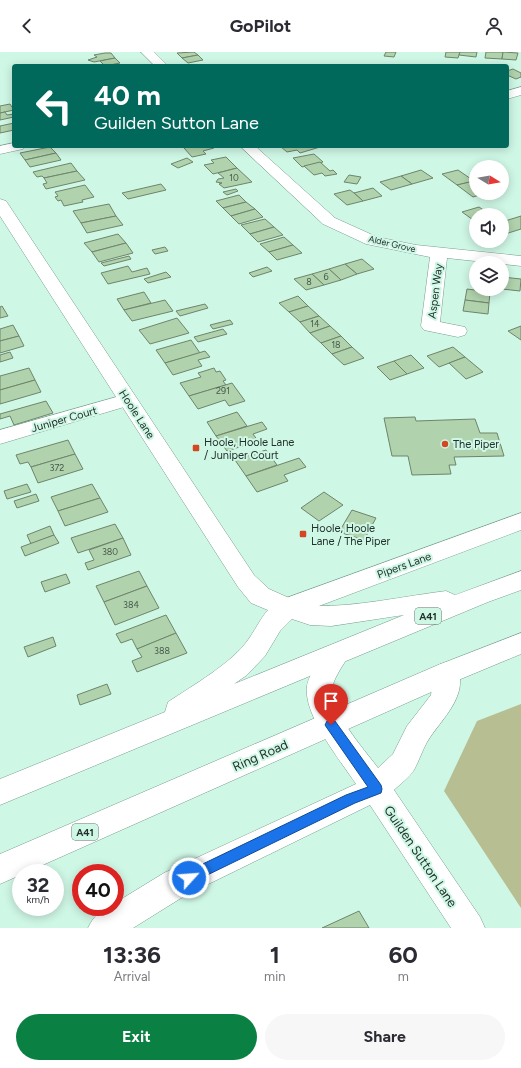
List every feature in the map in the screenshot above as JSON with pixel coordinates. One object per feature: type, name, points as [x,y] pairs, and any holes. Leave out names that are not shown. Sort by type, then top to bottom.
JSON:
[{"type":"main road","points":[[148,52],[160,64]]},
{"type":"main road","points":[[509,94],[521,90]]},
{"type":"main road","points":[[0,150],[12,147]]},
{"type":"main road","name":"Alder Grove","points":[[248,148],[329,221],[372,241],[440,252],[521,261]]},
{"type":"main road","name":"Hoole Lane","points":[[0,204],[246,581],[260,596],[288,608],[310,615],[331,616],[478,595]]},
{"type":"main road","name":"Aspen Way","points":[[440,252],[437,264],[430,326],[458,331]]},
{"type":"main road","name":"Juniper Court","points":[[0,437],[128,400]]},
{"type":"main road","name":"Pipers Lane","points":[[288,608],[521,521]]},
{"type":"main road","name":"A41","points":[[0,792],[478,595],[521,580]]},
{"type":"main road","points":[[154,728],[238,667],[256,649],[271,624],[288,608]]},
{"type":"main road","name":"Ring Road","points":[[0,869],[447,673],[521,643]]},
{"type":"main road","name":"Guilden Sutton Lane","points":[[336,654],[320,684],[321,700],[331,725],[376,789],[469,928]]},
{"type":"main road","points":[[104,928],[175,884],[351,799],[376,789],[403,763],[417,734],[444,698],[447,673]]},
{"type":"green space","points":[[521,704],[521,908],[444,791],[477,721]]},
{"type":"building","points":[[194,52],[198,55],[182,58],[177,53]]},
{"type":"building","points":[[386,52],[396,52],[394,57],[384,56]]},
{"type":"building","points":[[446,52],[460,52],[458,58],[445,57]]},
{"type":"building","points":[[460,52],[477,52],[476,57],[459,55]]},
{"type":"building","points":[[486,52],[503,52],[502,59],[485,58]]},
{"type":"building","points":[[503,52],[518,53],[516,60],[502,59]]},
{"type":"building","points":[[111,53],[115,58],[94,62],[88,60],[97,57],[94,55]]},
{"type":"building","points":[[198,55],[203,60],[188,63],[182,58]]},
{"type":"building","points":[[115,58],[120,63],[103,64],[100,61]]},
{"type":"building","points":[[513,69],[521,73],[521,77],[516,79],[509,76],[509,70]]},
{"type":"building","points":[[10,104],[12,110],[0,113],[0,106]]},
{"type":"building","points":[[5,112],[7,115],[12,114],[12,117],[0,120],[0,113]]},
{"type":"building","points":[[12,123],[12,130],[0,133],[0,126]]},
{"type":"building","points":[[51,148],[56,153],[25,160],[20,153]]},
{"type":"building","points":[[184,148],[214,148],[203,151],[206,154],[192,157]]},
{"type":"building","points":[[282,148],[317,148],[300,153],[297,150],[287,152]]},
{"type":"building","points":[[56,153],[61,160],[30,167],[25,160]]},
{"type":"building","points":[[314,154],[323,162],[302,167],[293,158]]},
{"type":"building","points":[[226,157],[237,168],[213,174],[204,165],[214,163],[211,160]]},
{"type":"building","points":[[187,158],[193,162],[178,168],[171,164]]},
{"type":"building","points":[[320,162],[330,171],[333,170],[337,174],[325,176],[322,173],[314,175],[304,166]]},
{"type":"building","points":[[71,163],[77,171],[44,178],[42,176],[37,177],[33,172]]},
{"type":"building","points":[[237,168],[252,182],[224,188],[219,184],[222,183],[216,182],[218,179],[224,178],[218,173]]},
{"type":"building","points":[[421,170],[433,178],[412,184],[401,176]]},
{"type":"building","points":[[458,170],[469,178],[469,182],[457,185],[442,174]]},
{"type":"building","points":[[77,171],[85,180],[46,189],[43,184],[47,183],[44,178]]},
{"type":"building","points":[[349,175],[361,177],[357,184],[344,182]]},
{"type":"building","points":[[401,176],[412,184],[391,190],[380,182]]},
{"type":"building","points":[[469,182],[469,194],[457,185]]},
{"type":"building","points":[[161,184],[166,190],[128,199],[122,193]]},
{"type":"building","points":[[85,185],[94,197],[82,200],[83,202],[64,206],[61,200],[58,201],[55,197],[58,196],[55,192]]},
{"type":"building","points":[[373,188],[382,196],[363,201],[354,193]]},
{"type":"building","points":[[236,189],[238,191],[227,195],[223,192]]},
{"type":"building","points":[[350,190],[363,201],[347,205],[334,194]]},
{"type":"building","points":[[239,195],[246,202],[223,208],[216,201]]},
{"type":"building","points":[[246,202],[255,209],[231,216],[223,208]]},
{"type":"building","points":[[109,204],[116,216],[81,223],[73,211]]},
{"type":"building","points":[[255,209],[263,217],[239,224],[231,216]]},
{"type":"building","points":[[469,210],[469,217],[462,212]]},
{"type":"building","points":[[116,216],[123,225],[87,233],[81,223]]},
{"type":"building","points":[[521,216],[521,229],[509,233],[509,220]]},
{"type":"building","points":[[265,219],[274,227],[250,234],[241,225]]},
{"type":"building","points":[[274,227],[283,235],[258,242],[250,234]]},
{"type":"building","points":[[118,234],[126,243],[92,252],[84,243]]},
{"type":"building","points":[[284,237],[293,245],[269,252],[260,244]]},
{"type":"building","points":[[126,243],[133,253],[99,262],[92,252]]},
{"type":"building","points":[[293,245],[302,253],[277,260],[269,252]]},
{"type":"building","points":[[165,247],[168,251],[155,254],[152,250]]},
{"type":"building","points":[[129,256],[131,259],[104,266],[101,263]]},
{"type":"building","points":[[362,259],[374,269],[357,274],[345,264]]},
{"type":"building","points":[[345,264],[357,274],[341,280],[329,269]]},
{"type":"building","points":[[128,266],[132,272],[147,268],[150,274],[108,284],[101,273]]},
{"type":"building","points":[[267,267],[272,271],[253,277],[249,273]]},
{"type":"building","points":[[329,269],[341,280],[324,285],[312,274]]},
{"type":"building","points":[[166,272],[171,277],[148,283],[144,279]]},
{"type":"building","points":[[312,274],[324,285],[306,290],[294,279]]},
{"type":"building","points":[[509,278],[521,279],[520,291],[509,290]]},
{"type":"building","points":[[467,289],[469,289],[469,296],[490,296],[489,303],[465,300]]},
{"type":"building","points":[[144,292],[151,303],[124,310],[117,299]]},
{"type":"building","points":[[298,296],[308,306],[289,312],[279,303]]},
{"type":"building","points":[[165,300],[173,311],[132,321],[124,310]]},
{"type":"building","points":[[465,300],[489,303],[488,314],[463,311]]},
{"type":"building","points":[[205,304],[208,308],[180,316],[176,311]]},
{"type":"building","points":[[2,306],[8,316],[0,318],[0,307]]},
{"type":"building","points":[[308,306],[319,316],[300,322],[289,312]]},
{"type":"building","points":[[319,316],[330,326],[310,333],[300,322]]},
{"type":"building","points":[[177,318],[189,333],[150,344],[139,330]]},
{"type":"building","points":[[230,320],[233,324],[213,329],[210,325]]},
{"type":"building","points":[[13,325],[19,336],[0,341],[0,329]]},
{"type":"building","points":[[330,326],[341,336],[321,343],[310,333]]},
{"type":"building","points":[[521,326],[521,340],[508,331]]},
{"type":"building","points":[[223,329],[227,334],[198,342],[194,337]]},
{"type":"building","points":[[19,336],[24,346],[0,353],[0,341]]},
{"type":"building","points":[[341,336],[352,347],[332,354],[321,343]]},
{"type":"building","points":[[191,340],[200,353],[165,363],[156,350]]},
{"type":"building","points":[[352,347],[364,358],[344,365],[332,354]]},
{"type":"building","points":[[453,347],[465,357],[439,367],[427,356]]},
{"type":"building","points":[[205,351],[210,357],[198,360],[202,366],[173,375],[165,363]]},
{"type":"building","points":[[10,352],[13,358],[0,362],[0,355]]},
{"type":"building","points":[[411,355],[424,368],[407,374],[394,361]]},
{"type":"building","points":[[465,357],[483,372],[466,379],[449,363]]},
{"type":"building","points":[[394,361],[407,374],[390,380],[377,367]]},
{"type":"building","points":[[29,368],[35,380],[0,390],[0,376]]},
{"type":"building","points":[[214,368],[216,372],[220,371],[226,380],[223,381],[226,385],[189,396],[180,383],[201,377],[198,373]]},
{"type":"building","points":[[35,380],[41,392],[0,404],[0,390]]},
{"type":"building","points":[[232,383],[245,401],[229,406],[225,400],[198,409],[189,396]]},
{"type":"building","points":[[46,401],[53,413],[14,425],[10,416],[0,419],[0,414]]},
{"type":"building","points":[[237,412],[247,426],[216,436],[207,422]]},
{"type":"building","name":"The Piper","points":[[415,417],[416,421],[475,419],[480,433],[497,433],[504,456],[454,457],[456,465],[449,465],[451,474],[412,475],[408,456],[392,456],[384,418]]},
{"type":"building","points":[[262,422],[267,429],[253,434],[258,441],[227,451],[216,436]]},
{"type":"building","points":[[68,440],[75,454],[31,467],[28,462],[20,464],[16,455]]},
{"type":"building","points":[[266,450],[277,465],[246,476],[235,460]]},
{"type":"building","points":[[75,454],[83,469],[38,483],[31,467]]},
{"type":"building","points":[[299,458],[306,467],[284,475],[288,481],[257,492],[246,476]]},
{"type":"building","points":[[27,484],[31,492],[7,499],[4,491]]},
{"type":"building","points":[[92,484],[100,498],[58,511],[51,497]]},
{"type":"building","points":[[324,492],[343,505],[319,521],[301,508]]},
{"type":"building","points":[[36,494],[39,501],[17,508],[14,501]]},
{"type":"building","points":[[100,498],[108,512],[65,526],[58,511]]},
{"type":"building","points":[[352,510],[376,518],[364,540],[339,532]]},
{"type":"building","points":[[115,524],[123,538],[78,553],[71,538]]},
{"type":"building","points":[[50,526],[54,535],[31,544],[27,535]]},
{"type":"building","points":[[54,535],[59,543],[25,556],[21,547]]},
{"type":"building","points":[[123,538],[131,555],[88,570],[85,563],[94,560],[89,550]]},
{"type":"building","points":[[139,571],[147,586],[104,602],[96,586]]},
{"type":"building","points":[[66,574],[70,583],[45,592],[41,582]]},
{"type":"building","points":[[147,586],[159,608],[115,625],[104,602]]},
{"type":"building","points":[[166,615],[176,633],[137,649],[132,639],[121,643],[116,634]]},
{"type":"building","points":[[176,633],[187,653],[137,672],[132,661],[142,657],[137,649]]},
{"type":"building","points":[[53,637],[56,646],[28,657],[24,647]]},
{"type":"building","points":[[107,684],[111,694],[80,705],[77,695]]},
{"type":"building","points":[[359,911],[369,928],[322,928]]},
{"type":"place","name":"The Piper","points":[[445,444]]},
{"type":"place","name":"Hoole, Hoole Lane / Juniper Court","points":[[196,448]]},
{"type":"place","name":"Hoole, Hoole Lane / The Piper","points":[[303,534]]},
{"type":"route","points":[[189,878],[351,799],[376,789],[331,725]]}]
